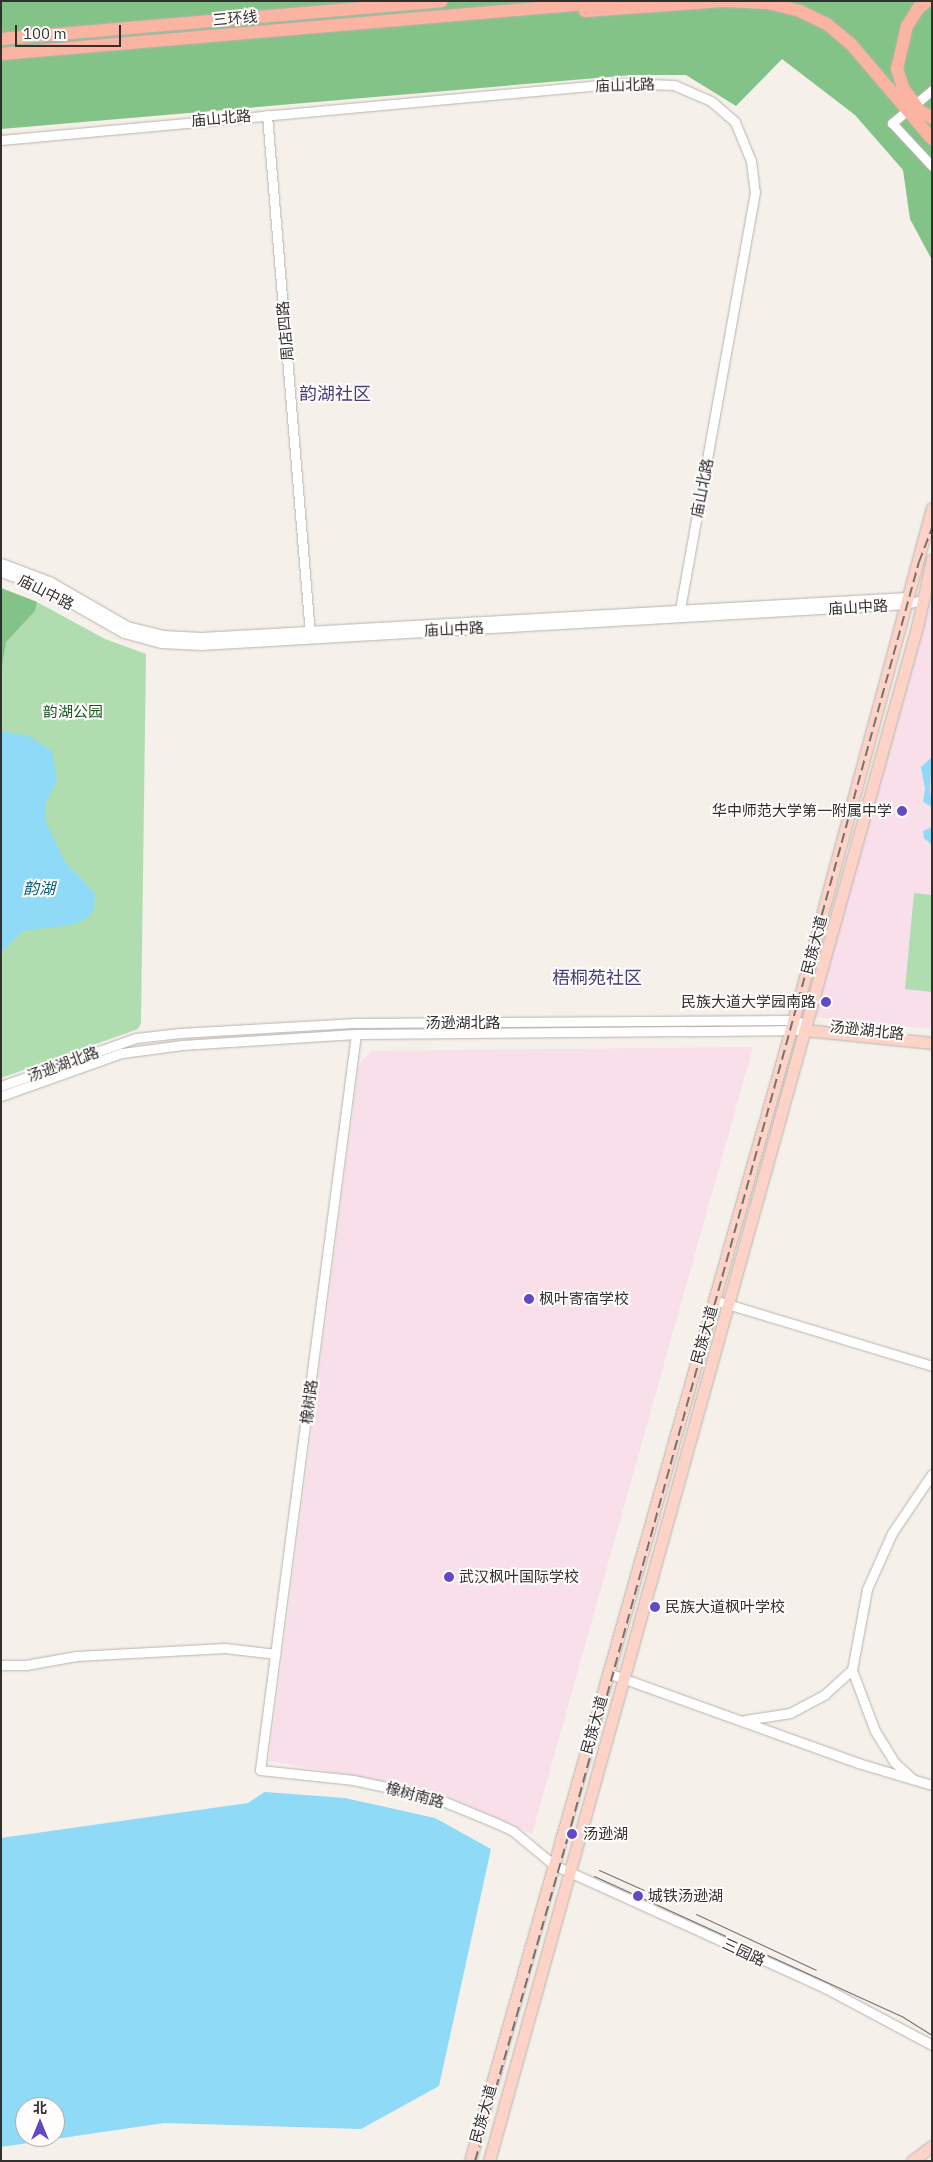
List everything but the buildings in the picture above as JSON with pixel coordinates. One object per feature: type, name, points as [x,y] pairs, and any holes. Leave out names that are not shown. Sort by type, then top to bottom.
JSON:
[{"type":"highway","name":"三环线","points":[[1,39],[441,1]]},
{"type":"highway","name":"三环线","points":[[1,54],[620,1]]},
{"type":"highway","points":[[515,10],[601,12],[724,1],[768,3],[800,11],[827,24],[850,43],[932,139]]},
{"type":"highway","points":[[928,1],[919,7],[907,26],[900,47],[898,70],[903,88],[919,110],[932,118]]},
{"type":"main road","name":"民族大道","points":[[470,2161],[792,1024],[932,508]]},
{"type":"main road","name":"民族大道","points":[[489,2161],[925,597],[932,560]]},
{"type":"main road","points":[[907,600],[925,597]]},
{"type":"main road","name":"汤逊湖北路","points":[[805,1027],[932,1037]]},
{"type":"main road","name":"汤逊湖北路","points":[[805,1027],[932,1043]]},
{"type":"main road","points":[[912,2161],[932,2146]]},
{"type":"street","name":"庙山北路","points":[[1,140],[267,114],[622,83],[674,85],[711,101],[735,122],[751,161],[755,192],[679,613]]},
{"type":"street","points":[[919,101],[932,90]]},
{"type":"street","points":[[904,113],[892,123],[932,166]]},
{"type":"street","name":"周店四路","points":[[267,114],[310,634]]},
{"type":"street","name":"庙山中路","points":[[1,564],[49,581],[127,626],[162,635],[201,637],[310,634],[907,600]]},
{"type":"street","name":"庙山中路","points":[[1,572],[45,588],[124,633],[161,642],[201,645],[310,634]]},
{"type":"street","name":"汤逊湖北路","points":[[1,1086],[136,1038],[180,1033],[356,1023],[792,1024],[805,1027]]},
{"type":"street","name":"汤逊湖北路","points":[[1,1096],[122,1053],[182,1045],[356,1034],[792,1024]]},
{"type":"street","name":"橡树路","points":[[260,1770],[356,1034]]},
{"type":"street","points":[[714,1300],[932,1366]]},
{"type":"street","points":[[915,1780],[894,1762],[874,1731],[852,1670],[867,1589],[892,1533],[932,1474]]},
{"type":"street","points":[[1,1665],[26,1665],[76,1656],[225,1648],[276,1654]]},
{"type":"street","points":[[742,1721],[790,1713],[824,1694],[852,1670]]},
{"type":"street","points":[[608,1673],[742,1721],[932,1785]]},
{"type":"street","name":"橡树南路","points":[[260,1770],[353,1780],[433,1797],[513,1831],[554,1864]]},
{"type":"street","name":"三园路","points":[[554,1864],[825,1988],[932,2045]]},
{"type":"shaded area","name":"华中师范大学第一附属中学","points":[[932,602],[932,1029],[814,1017],[929,605]]},
{"type":"shaded area","name":"武汉枫叶国际学校","points":[[753,1047],[532,1834],[433,1790],[269,1761],[359,1065],[371,1051]]},
{"type":"green space","points":[[1,1],[932,1],[932,260],[910,219],[903,170],[855,115],[782,59],[736,106],[686,75],[632,75],[1,129]]},
{"type":"green space","name":"韵湖公园","points":[[1,588],[37,602],[105,639],[146,654],[141,1023],[138,1029],[1,1078]]},
{"type":"green space","points":[[1,588],[37,602],[35,611],[6,642],[1,671]]},
{"type":"green space","points":[[914,893],[932,895],[932,992],[905,989]]},
{"type":"water","name":"韵湖","points":[[1,731],[29,736],[52,751],[57,780],[45,805],[45,820],[64,860],[95,894],[94,909],[88,918],[71,925],[22,931],[1,953]]},
{"type":"water","points":[[932,757],[930,790],[932,807],[923,802],[925,789],[921,767]]},
{"type":"water","points":[[932,827],[932,845],[924,838],[923,831]]},
{"type":"water","points":[[265,1792],[345,1798],[435,1818],[491,1849],[439,2086],[361,2129],[164,2123],[65,2138],[65,2097],[15,2097],[15,2145],[1,2147],[1,1838],[248,1803]]},
{"type":"tram line","points":[[599,1870],[644,1890]]},
{"type":"tram line","points":[[594,1876],[903,2017],[932,2035]]},
{"type":"tram line","points":[[696,1914],[816,1970]]},
{"type":"railway","points":[[475,2161],[571,1826],[919,562],[932,528]]},
{"type":"place","name":"华中师范大学第一附属中学","points":[[902,811]]},
{"type":"place","name":"民族大道大学园南路","points":[[826,1002]]},
{"type":"place","name":"枫叶寄宿学校","points":[[529,1299]]},
{"type":"place","name":"武汉枫叶国际学校","points":[[449,1577]]},
{"type":"place","name":"民族大道枫叶学校","points":[[655,1607]]},
{"type":"place","name":"汤逊湖","points":[[572,1834]]},
{"type":"place","name":"城铁汤逊湖","points":[[638,1896]]},
{"type":"district","name":"韵湖社区","points":[[335,394]]},
{"type":"district","name":"梧桐苑社区","points":[[597,978]]}]
